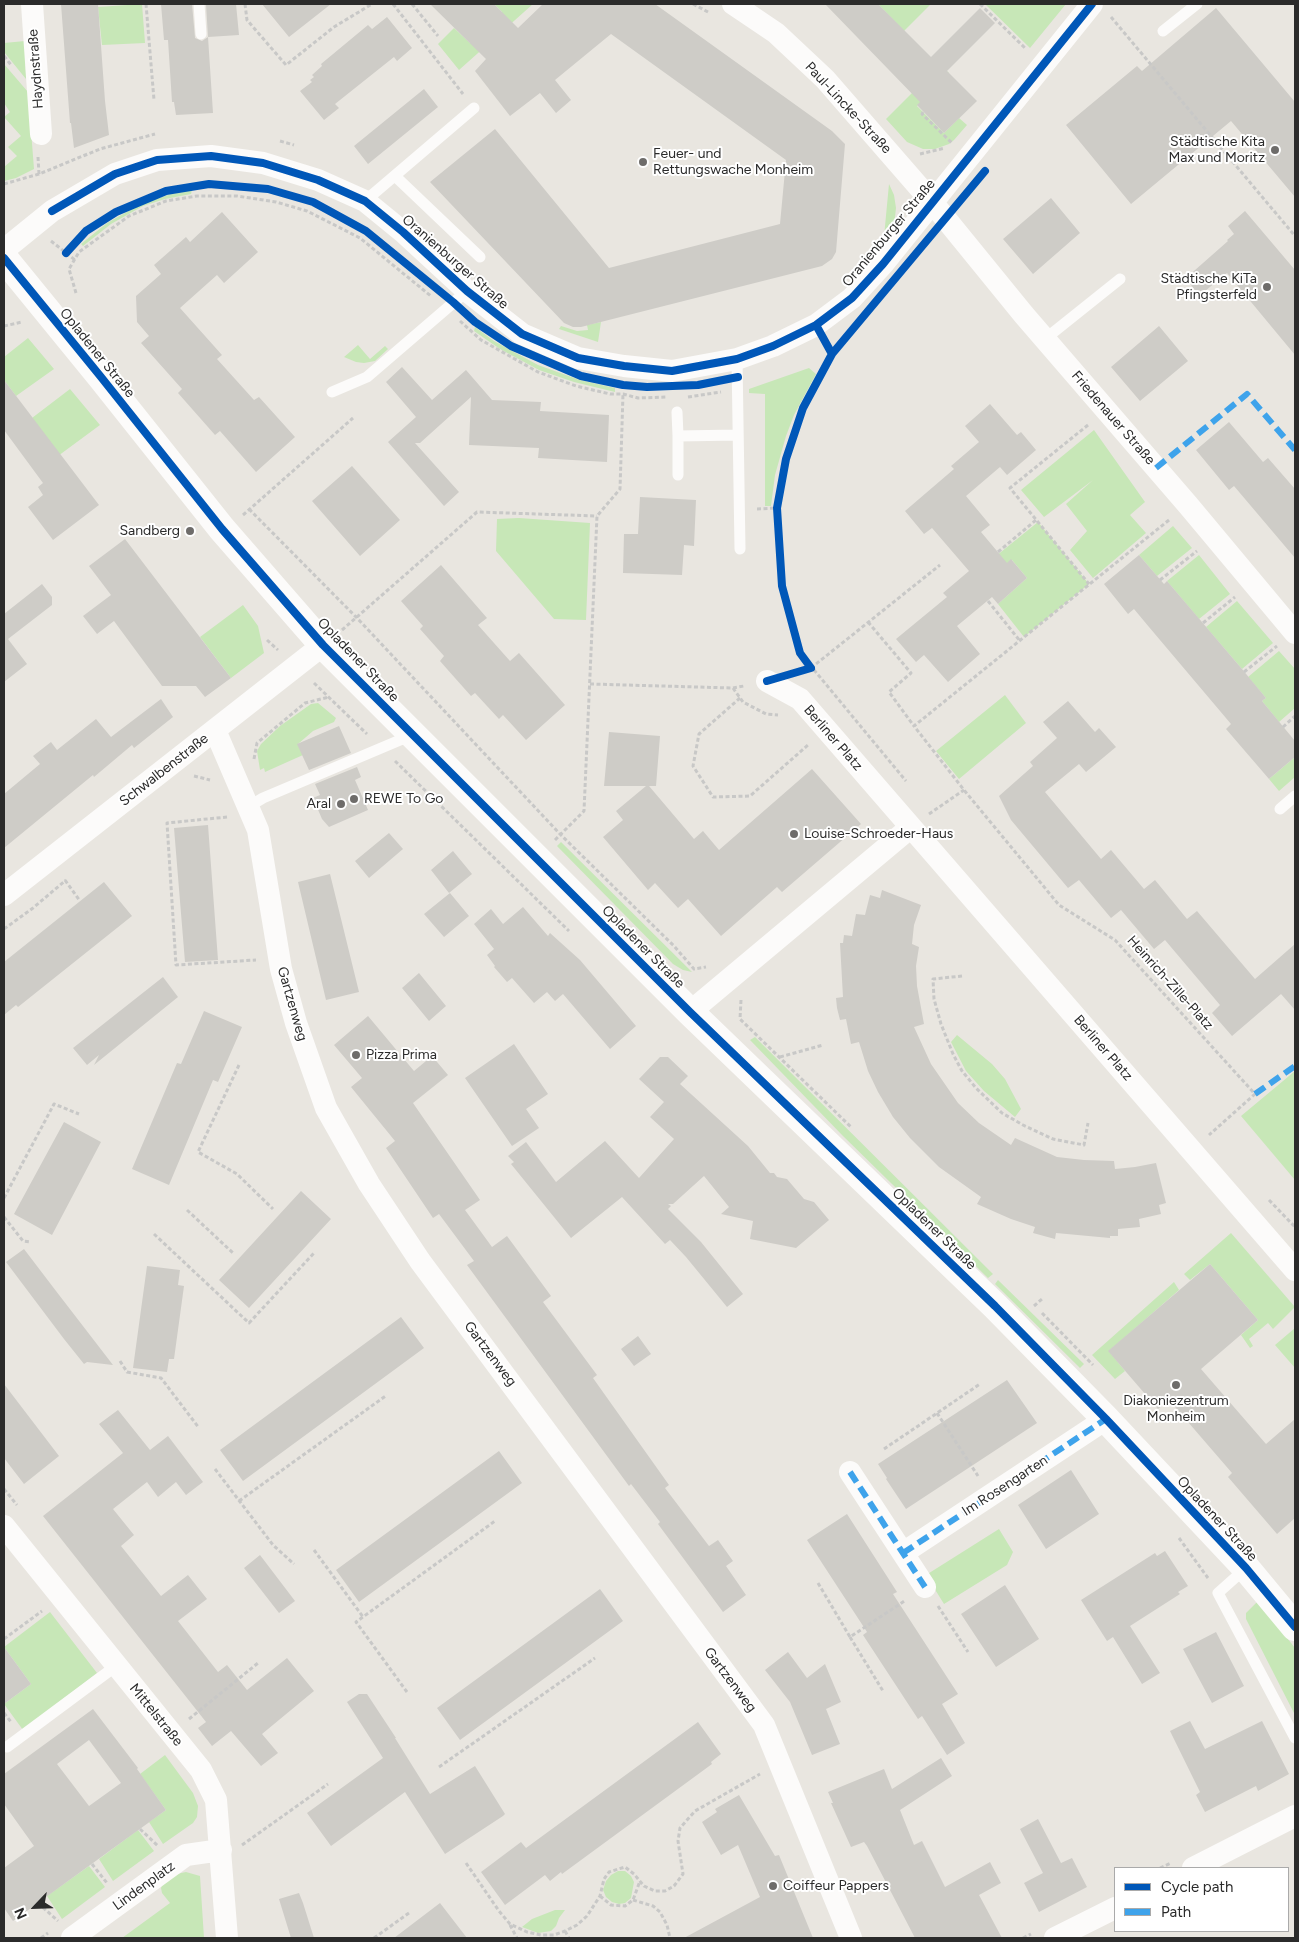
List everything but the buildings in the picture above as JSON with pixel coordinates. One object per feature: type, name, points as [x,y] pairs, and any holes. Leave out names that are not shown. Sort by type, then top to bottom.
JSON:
[{"type":"street","name":"Haydnstraße","points":[[32,4],[41,134]]},
{"type":"street","name":"Oranienburger Straße","points":[[4,250],[52,212],[115,174],[157,160],[211,156],[263,163],[318,180],[365,201],[403,232],[467,291],[522,334],[578,358],[624,366],[672,370],[738,359],[773,346],[816,325],[852,298],[883,264],[1042,65],[1099,7]]},
{"type":"street","name":"Paul-Lincke-Straße","points":[[724,10],[776,33],[825,79],[932,202]]},
{"type":"street","name":"Friedenauer Straße","points":[[932,202],[1045,339],[1188,505],[1286,639]]},
{"type":"street","name":"Opladener Straße","points":[[4,258],[224,531],[323,645],[690,1012],[988,1299],[1106,1419],[1246,1568],[1295,1626]]},
{"type":"street","name":"Schwalbenstraße","points":[[4,895],[323,645]]},
{"type":"street","name":"Berliner Platz","points":[[768,681],[800,699],[1295,1270]]},
{"type":"street","name":"Gartzenweg","points":[[215,730],[258,830],[279,958],[296,1023],[326,1108],[368,1184],[420,1261],[764,1725],[851,1938]]},
{"type":"street","points":[[690,1012],[911,827]]},
{"type":"street","name":"Im Rosengarten","points":[[903,1553],[1106,1419]]},
{"type":"street","points":[[850,1472],[925,1587]]},
{"type":"street","name":"Mittelstraße","points":[[4,1526],[201,1770],[216,1800],[232,1848],[226,1938]]},
{"type":"street","points":[[1194,1867],[1295,1816]]},
{"type":"street","name":"Lindenplatz","points":[[63,1930],[186,1855],[232,1848]]},
{"type":"street","points":[[1055,1938],[1114,1908]]},
{"type":"lane","points":[[199,4],[201,34]]},
{"type":"lane","points":[[1163,32],[1197,4]]},
{"type":"lane","points":[[365,201],[474,108]]},
{"type":"lane","points":[[394,176],[480,257]]},
{"type":"lane","points":[[1045,339],[1120,279]]},
{"type":"lane","name":"Oranienburger Straße","points":[[332,392],[367,377],[467,291]]},
{"type":"lane","points":[[738,359],[740,549]]},
{"type":"lane","points":[[677,412],[678,475]]},
{"type":"lane","points":[[678,436],[738,435]]},
{"type":"lane","points":[[248,807],[264,798],[412,735]]},
{"type":"lane","points":[[1280,809],[1295,796]]},
{"type":"lane","points":[[1246,1568],[1218,1593],[1295,1738]]},
{"type":"lane","points":[[8,1747],[116,1666]]},
{"type":"path","points":[[146,4],[154,100]]},
{"type":"path","points":[[246,4],[247,20],[286,65],[334,27],[372,4]]},
{"type":"path","points":[[393,4],[474,108]]},
{"type":"path","points":[[412,4],[438,36]]},
{"type":"path","points":[[693,4],[724,10]]},
{"type":"path","points":[[980,4],[1042,65]]},
{"type":"path","points":[[1099,7],[1295,236]]},
{"type":"path","points":[[923,112],[922,114],[953,144]]},
{"type":"path","points":[[4,184],[39,174],[100,149],[151,134],[160,134]]},
{"type":"path","points":[[277,141],[295,146]]},
{"type":"path","points":[[76,293],[69,269],[79,252],[129,216],[166,201],[197,196],[237,196],[276,202],[307,211],[360,238],[481,340],[538,372],[576,386],[610,394],[623,394],[638,398],[677,398]]},
{"type":"path","points":[[66,253],[73,246]]},
{"type":"path","points":[[4,326],[22,322]]},
{"type":"path","points":[[816,325],[832,354]]},
{"type":"path","points":[[838,346],[803,408],[786,459],[777,508],[782,586],[800,653],[811,668],[940,565]]},
{"type":"path","points":[[537,858],[584,811],[597,516],[620,489],[624,366]]},
{"type":"path","points":[[684,398],[738,388]]},
{"type":"path","points":[[1089,584],[1010,488],[1106,411]]},
{"type":"path","points":[[224,531],[353,418]]},
{"type":"path","points":[[914,726],[1188,505]]},
{"type":"path","points":[[249,509],[357,618],[560,834],[674,946],[694,969],[712,966]]},
{"type":"path","points":[[323,645],[357,618],[452,532],[477,512],[597,516]]},
{"type":"path","points":[[998,552],[1036,520]]},
{"type":"path","points":[[1160,580],[1197,550]]},
{"type":"path","points":[[1202,622],[1236,596]]},
{"type":"path","points":[[988,600],[1020,640]]},
{"type":"path","points":[[868,622],[911,673],[888,692],[964,790],[911,827]]},
{"type":"path","points":[[1244,672],[1286,639]]},
{"type":"path","points":[[590,684],[733,688],[768,681]]},
{"type":"path","points":[[733,688],[743,702],[766,714],[782,716]]},
{"type":"path","points":[[231,768],[254,762],[257,743],[305,703],[330,697]]},
{"type":"path","points":[[740,698],[699,734],[693,766],[713,797],[750,796],[812,742]]},
{"type":"path","points":[[1283,727],[1295,716]]},
{"type":"path","points":[[248,807],[227,817],[167,823],[176,965],[279,958]]},
{"type":"path","points":[[65,880],[80,900]]},
{"type":"path","points":[[962,976],[933,979],[934,999],[941,1024],[953,1054],[962,1071],[976,1088],[1002,1113],[1053,1139],[1084,1145],[1088,1123]]},
{"type":"path","points":[[740,1019],[741,993]]},
{"type":"path","points":[[780,1057],[823,1045]]},
{"type":"path","points":[[239,1065],[198,1152],[237,1174],[273,1209]]},
{"type":"path","points":[[4,1198],[54,1104],[79,1114]]},
{"type":"path","points":[[187,1210],[233,1253]]},
{"type":"path","points":[[4,1217],[23,1241],[31,1242]]},
{"type":"path","points":[[154,1234],[249,1323],[314,1254]]},
{"type":"path","points":[[1034,1306],[1042,1299]]},
{"type":"path","points":[[120,1361],[128,1372],[161,1378],[199,1428]]},
{"type":"path","points":[[884,1449],[980,1384]]},
{"type":"path","points":[[238,1501],[387,1395]]},
{"type":"path","points":[[937,1413],[991,1495]]},
{"type":"path","points":[[215,1469],[272,1545],[294,1564]]},
{"type":"path","points":[[407,1692],[356,1622],[494,1521]]},
{"type":"path","points":[[314,1550],[363,1617]]},
{"type":"path","points":[[818,1583],[883,1691]]},
{"type":"path","points":[[850,1637],[925,1587],[968,1652]]},
{"type":"path","points":[[4,1639],[61,1597]]},
{"type":"path","points":[[439,1766],[595,1658]]},
{"type":"path","points":[[171,1734],[258,1663]]},
{"type":"path","points":[[510,1924],[540,1937],[565,1931],[577,1925],[586,1916],[600,1896],[604,1879],[609,1872],[625,1867],[644,1886],[655,1892],[665,1891],[674,1886],[683,1874],[678,1840],[680,1828],[687,1818],[728,1791],[780,1764]]},
{"type":"path","points":[[232,1848],[328,1784]]},
{"type":"path","points":[[140,1829],[163,1851]]},
{"type":"path","points":[[466,1863],[518,1938]]},
{"type":"path","points":[[92,1864],[112,1888]]},
{"type":"path","points":[[600,1896],[612,1905],[625,1906],[633,1900],[640,1881]]},
{"type":"path","points":[[633,1900],[653,1906],[660,1912],[667,1925],[670,1938]]},
{"type":"path","points":[[38,1903],[63,1930],[41,1938]]},
{"type":"path","points":[[374,1938],[409,1913]]},
{"type":"path","points":[[565,1931],[569,1938]]},
{"type":"green space","points":[[142,4],[145,43],[102,45],[98,7]]},
{"type":"green space","points":[[494,4],[533,4],[459,70],[438,44],[454,28],[470,43],[502,12]]},
{"type":"green space","points":[[878,4],[931,4],[904,31]]},
{"type":"green space","points":[[985,4],[1066,4],[1030,48]]},
{"type":"green space","points":[[25,41],[26,79],[4,52],[4,43]]},
{"type":"green space","points":[[4,64],[28,92],[34,169],[16,178],[4,181],[4,167],[17,156],[8,147],[21,136],[4,117],[10,112],[4,103]]},
{"type":"green space","points":[[940,65],[949,73],[917,106],[944,133],[959,118],[967,125],[949,144],[935,149],[923,149],[907,142],[886,119]]},
{"type":"green space","points":[[889,184],[894,195],[896,208],[894,226],[883,247]]},
{"type":"green space","points":[[192,190],[191,194],[143,206],[111,224],[83,246],[81,244],[107,223],[141,204],[171,194]]},
{"type":"green space","points":[[601,322],[598,342],[559,329],[561,326],[577,331],[588,330],[587,325]]},
{"type":"green space","points":[[475,327],[494,341],[538,365],[580,380],[615,388],[615,392],[574,382],[539,370],[500,349],[474,331]]},
{"type":"green space","points":[[28,338],[54,369],[16,396],[4,380],[4,357]]},
{"type":"green space","points":[[358,345],[370,359],[385,346],[388,349],[375,361],[364,363],[344,357]]},
{"type":"green space","points":[[809,368],[816,374],[794,415],[775,475],[771,506],[765,506],[765,394],[749,393],[749,389]]},
{"type":"green space","points":[[70,389],[100,425],[58,456],[32,418]]},
{"type":"green space","points":[[1094,430],[1145,502],[1130,515],[1146,533],[1093,578],[1070,550],[1087,531],[1066,504],[1093,480],[1044,517],[1021,490]]},
{"type":"green space","points":[[519,518],[590,523],[586,620],[554,619],[496,551],[497,519]]},
{"type":"green space","points":[[1038,522],[1089,584],[1024,637],[998,604],[1027,578],[1012,560],[1004,566],[996,556]]},
{"type":"green space","points":[[1173,526],[1192,548],[1157,576],[1139,555]]},
{"type":"green space","points":[[1199,555],[1230,594],[1199,619],[1167,581]]},
{"type":"green space","points":[[1237,601],[1273,643],[1242,669],[1206,627]]},
{"type":"green space","points":[[243,605],[258,626],[264,653],[231,678],[200,637]]},
{"type":"green space","points":[[1279,651],[1295,669],[1295,708],[1279,722],[1262,701],[1266,698],[1248,677]]},
{"type":"green space","points":[[1005,695],[1026,723],[959,779],[936,751]]},
{"type":"green space","points":[[318,703],[336,718],[334,722],[313,731],[298,744],[303,755],[265,772],[264,768],[260,770],[257,751],[261,744],[280,726],[311,704]]},
{"type":"green space","points":[[1295,757],[1295,777],[1279,791],[1269,779]]},
{"type":"green space","points":[[561,842],[692,972],[683,970],[673,964],[557,846]]},
{"type":"green space","points":[[957,1035],[992,1064],[1005,1079],[1021,1109],[1015,1117],[984,1091],[966,1071],[951,1042]]},
{"type":"green space","points":[[755,1037],[993,1274],[988,1278],[843,1136],[750,1040]]},
{"type":"green space","points":[[1295,1071],[1295,1180],[1241,1116]]},
{"type":"green space","points":[[1231,1233],[1295,1307],[1273,1329],[1268,1323],[1249,1339],[1253,1346],[1250,1348],[1241,1335],[1258,1320],[1210,1264],[1190,1280],[1184,1274]]},
{"type":"green space","points":[[998,1280],[1084,1364],[1080,1368],[995,1284]]},
{"type":"green space","points":[[1174,1282],[1179,1290],[1109,1351],[1125,1371],[1115,1379],[1092,1355]]},
{"type":"green space","points":[[1295,1328],[1295,1368],[1275,1345]]},
{"type":"green space","points":[[999,1529],[1013,1552],[1007,1565],[944,1604],[926,1575]]},
{"type":"green space","points":[[1258,1601],[1295,1648],[1295,1715],[1246,1619],[1246,1613]]},
{"type":"green space","points":[[50,1612],[97,1673],[23,1730],[4,1704],[31,1684],[4,1647]]},
{"type":"green space","points":[[165,1755],[193,1793],[198,1806],[197,1817],[193,1823],[163,1844],[149,1822],[166,1810],[140,1774]]},
{"type":"green space","points":[[138,1830],[154,1851],[113,1881],[99,1859]]},
{"type":"green space","points":[[89,1866],[105,1887],[62,1919],[47,1896]]},
{"type":"green space","points":[[618,1871],[625,1871],[634,1882],[631,1898],[625,1903],[619,1904],[612,1902],[606,1897],[603,1890],[606,1881]]},
{"type":"green space","points":[[186,1872],[200,1876],[204,1938],[122,1938],[170,1903],[162,1893],[163,1882],[172,1875]]},
{"type":"green space","points":[[555,1910],[565,1910],[551,1931],[538,1933],[522,1927],[532,1919]]},
{"type":"marked path","points":[[1156,468],[1247,394],[1295,450]]},
{"type":"marked path","points":[[1255,1094],[1295,1066]]},
{"type":"marked path","points":[[903,1553],[1106,1419]]},
{"type":"marked path","points":[[850,1472],[925,1587]]},
{"type":"cycle path","points":[[52,211],[115,174],[157,160],[211,156],[263,163],[318,180],[365,201],[403,232],[467,291],[522,334],[578,358],[624,366],[672,371],[737,359],[773,346],[816,325],[852,298],[883,264],[1092,4]]},
{"type":"cycle path","points":[[832,354],[985,171]]},
{"type":"cycle path","points":[[66,253],[86,231],[116,212],[166,191],[209,184],[268,189],[313,202],[366,231],[475,322],[511,346],[581,376],[623,385],[647,387],[698,385],[738,377]]},
{"type":"cycle path","points":[[4,258],[222,529],[323,645],[690,1012],[995,1306],[1106,1419],[1246,1568],[1295,1627]]},
{"type":"cycle path","points":[[767,681],[811,668],[800,653],[782,586],[777,508],[786,459],[803,408],[832,354],[816,325]]},
{"type":"place","name":"Städtische Kita Max und Moritz","points":[[1275,150]]},
{"type":"place","name":"Feuer- und Rettungswache Monheim","points":[[643,162]]},
{"type":"place","name":"Städtische KiTa Pfingsterfeld","points":[[1267,287]]},
{"type":"place","name":"Sandberg","points":[[190,531]]},
{"type":"place","name":"REWE To Go","points":[[354,799]]},
{"type":"place","name":"Aral","points":[[341,804]]},
{"type":"place","name":"Louise-Schroeder-Haus","points":[[794,834]]},
{"type":"place","name":"Pizza Prima","points":[[356,1055]]},
{"type":"place","name":"Diakoniezentrum Monheim","points":[[1176,1385]]},
{"type":"place","name":"Coiffeur Pappers","points":[[773,1886]]}]
